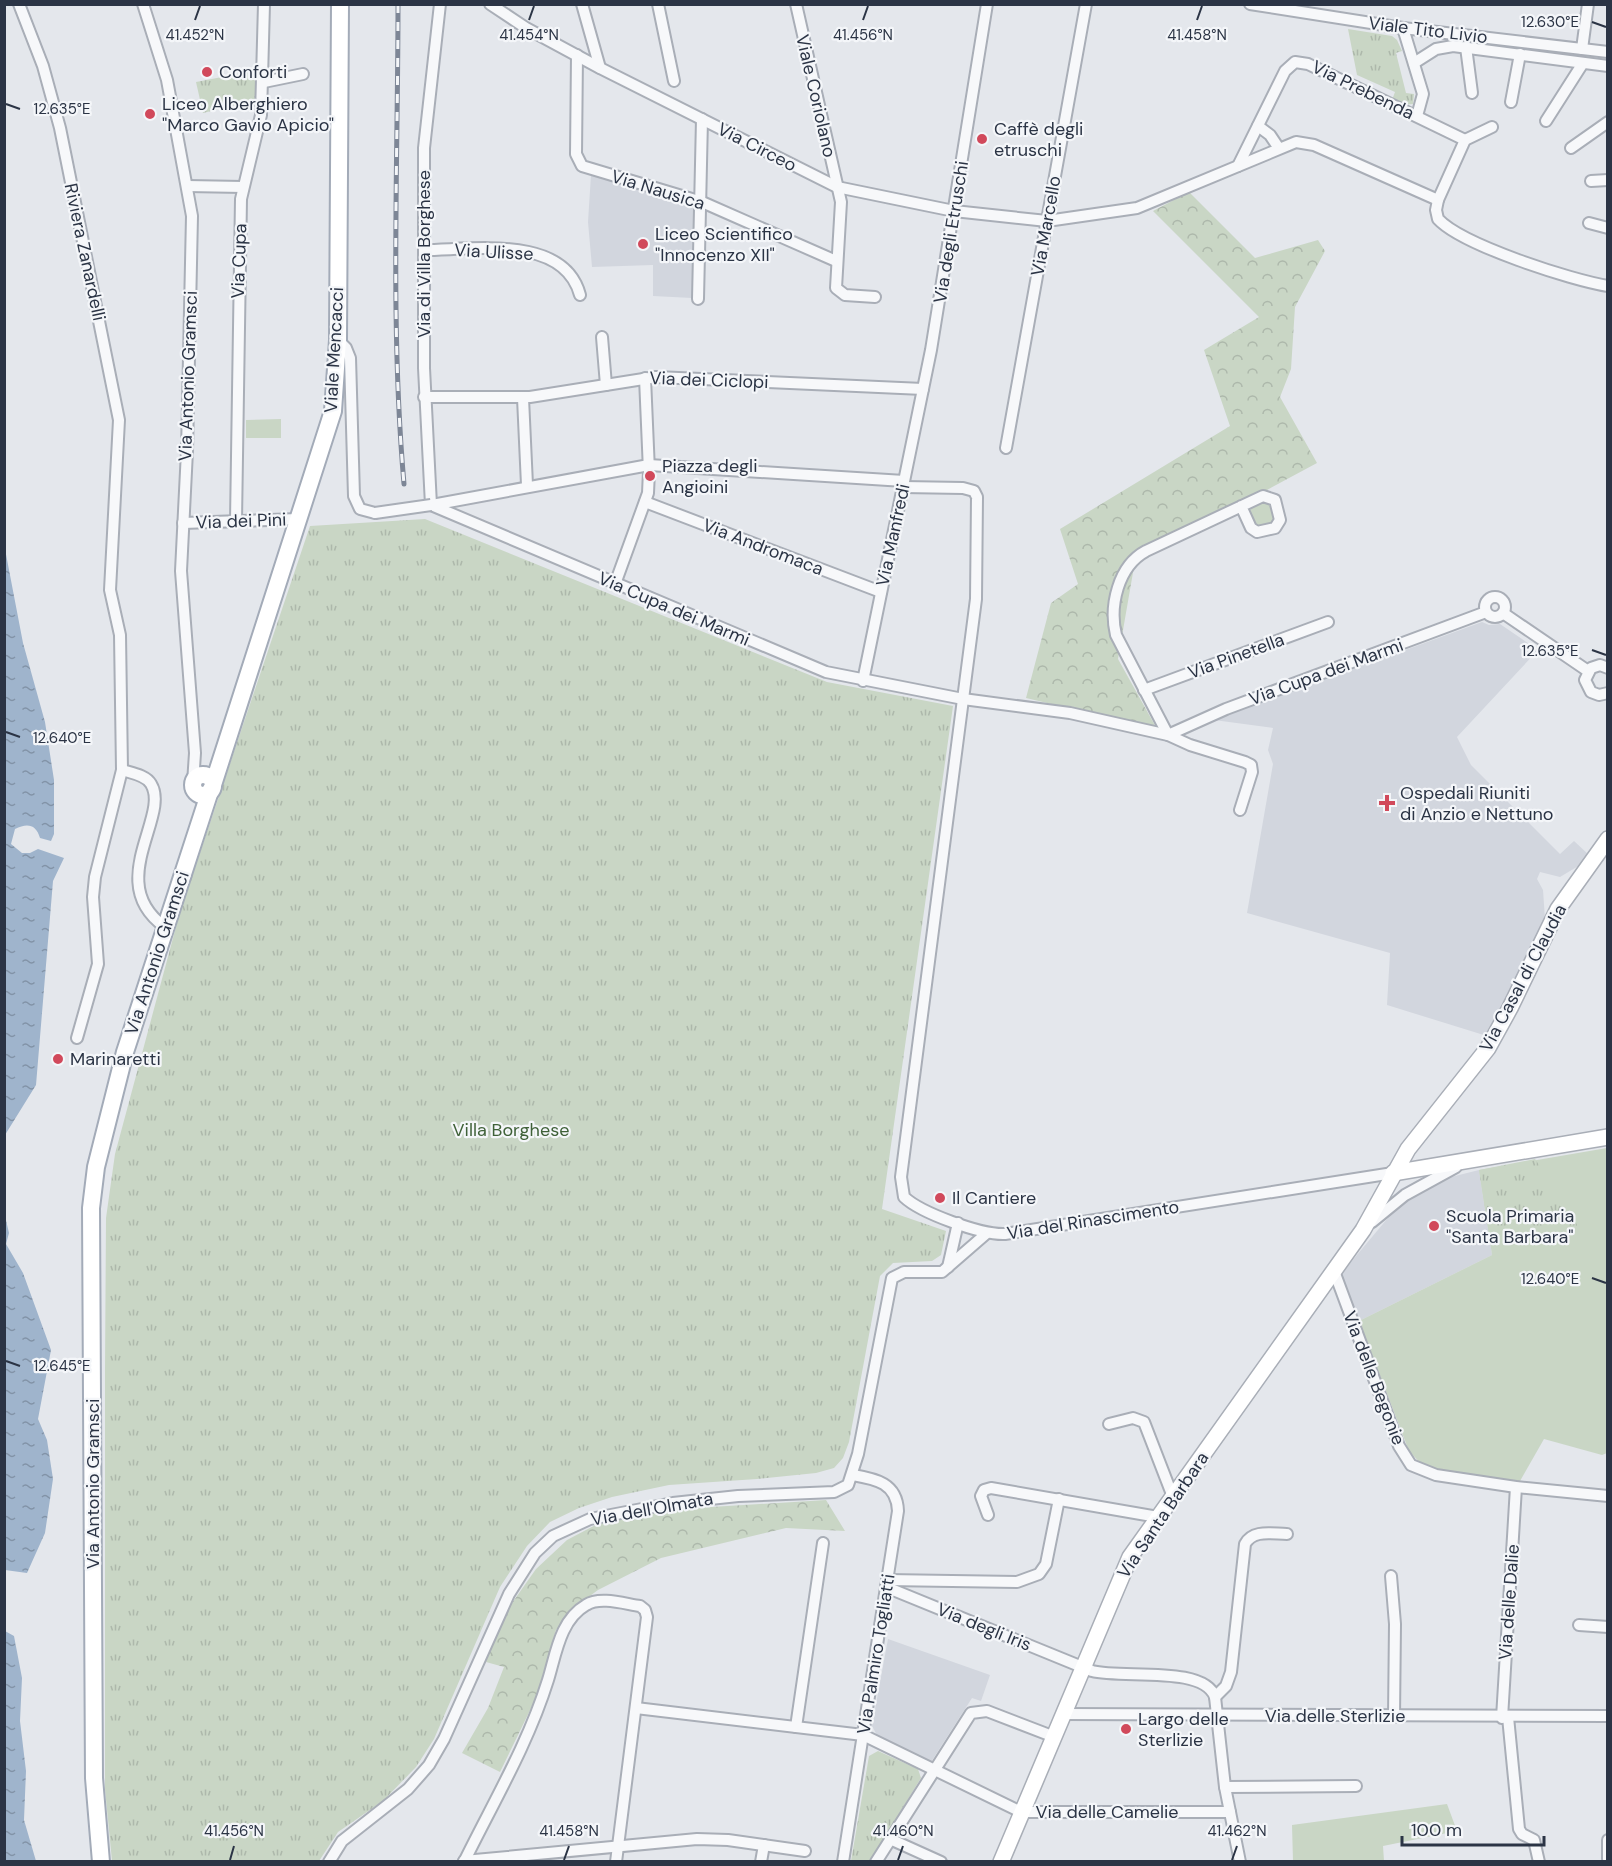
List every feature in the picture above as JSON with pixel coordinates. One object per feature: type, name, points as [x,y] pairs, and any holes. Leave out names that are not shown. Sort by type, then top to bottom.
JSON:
[{"type":"main road","name":"Viale Mencacci","points":[[202,784],[222,749],[332,415],[338,340],[340,4]]},
{"type":"main road","name":"Via Antonio Gramsci","points":[[101,1862],[94,1779],[91,1208],[96,1167],[125,1052],[195,833],[202,784]]},
{"type":"street","name":"Riviera Zanardelli","points":[[19,4],[43,66],[60,128],[116,399],[119,443],[110,590],[120,632],[122,770],[95,876],[93,902],[98,964],[77,1038]]},
{"type":"street","name":"Via Antonio Gramsci","points":[[143,4],[167,80],[187,186],[192,237],[181,571],[195,753],[202,784]]},
{"type":"street","name":"Via Cupa","points":[[236,521],[238,329],[243,187],[258,134],[264,82],[264,4]]},
{"type":"street","name":"Via di Villa Borghese","points":[[432,505],[424,398],[425,136],[440,4]]},
{"type":"street","name":"Via Circeo","points":[[490,4],[600,68],[837,187],[954,211],[1047,221]]},
{"type":"street","points":[[582,4],[600,68]]},
{"type":"street","points":[[657,4],[674,81]]},
{"type":"street","name":"Viale Coriolano","points":[[796,4],[841,214],[835,285],[839,293],[875,297]]},
{"type":"street","name":"Via degli Etruschi","points":[[923,389],[987,4]]},
{"type":"street","name":"Via Marcello","points":[[1006,448],[1086,4]]},
{"type":"street","name":"Viale Tito Livio","points":[[1250,4],[1291,8],[1403,28],[1608,52]]},
{"type":"street","points":[[1582,50],[1588,4]]},
{"type":"street","points":[[1403,28],[1423,94],[1417,116]]},
{"type":"street","points":[[1414,63],[1436,49],[1466,47],[1608,66]]},
{"type":"street","points":[[1466,47],[1472,93]]},
{"type":"street","points":[[1511,102],[1520,54]]},
{"type":"street","name":"Via Nausica","points":[[577,55],[576,154],[579,164],[590,170],[702,201],[836,261]]},
{"type":"street","name":"Via Prebenda","points":[[1238,166],[1287,67],[1295,62],[1308,64],[1465,140]]},
{"type":"street","points":[[1546,121],[1583,63]]},
{"type":"street","points":[[264,82],[303,74]]},
{"type":"street","points":[[698,299],[702,201],[702,119]]},
{"type":"street","points":[[1571,148],[1608,122]]},
{"type":"street","points":[[1258,126],[1270,135],[1278,147]]},
{"type":"street","points":[[1492,127],[1465,140],[1438,200],[1436,210],[1438,219],[1473,241],[1582,281],[1608,286]]},
{"type":"street","points":[[1047,221],[1131,210],[1292,142],[1309,143],[1438,200]]},
{"type":"street","points":[[1591,181],[1608,180]]},
{"type":"street","points":[[187,186],[243,187]]},
{"type":"street","points":[[1589,223],[1608,228]]},
{"type":"street","name":"Via Ulisse","points":[[424,250],[515,250],[536,253],[565,267],[573,276],[580,295]]},
{"type":"street","points":[[602,337],[606,385]]},
{"type":"street","points":[[338,340],[346,348],[350,358],[354,496],[360,509],[375,513],[432,505],[527,485],[649,465],[904,484]]},
{"type":"street","points":[[615,584],[645,502],[649,465],[645,378]]},
{"type":"street","name":"Via dei Ciclopi","points":[[424,398],[523,398],[645,378],[923,389]]},
{"type":"street","name":"Via Manfredi","points":[[863,681],[923,389]]},
{"type":"street","points":[[523,398],[527,485]]},
{"type":"street","name":"Via del Rinascimento","points":[[904,484],[967,489],[974,491],[977,497],[977,585],[900,1186],[902,1194],[911,1203],[987,1233],[1011,1234],[1608,1137]]},
{"type":"street","name":"Via Andromaca","points":[[645,502],[881,592]]},
{"type":"street","name":"Via Cupa dei Marmi","points":[[432,505],[826,672],[963,699],[1053,710],[1168,735],[1185,744],[1251,765],[1252,772],[1240,810]]},
{"type":"street","points":[[1168,735],[1116,635],[1114,617],[1120,582],[1126,567],[1142,553],[1241,506]]},
{"type":"street","name":"Via dei Pini","points":[[183,523],[299,519]]},
{"type":"street","points":[[1497,598],[1504,604],[1503,613],[1494,617],[1486,612],[1488,600],[1497,598]]},
{"type":"street","name":"Via Cupa dei Marmi","points":[[1168,735],[1226,709],[1486,612]]},
{"type":"street","points":[[1503,613],[1588,671]]},
{"type":"street","name":"Via Pinetella","points":[[1144,690],[1328,622]]},
{"type":"street","points":[[1608,668],[1596,666],[1588,671],[1585,680],[1588,689],[1595,694],[1608,693]]},
{"type":"street","points":[[122,770],[144,778],[152,787],[153,804],[138,878],[147,909],[165,927]]},
{"type":"street","name":"Via Casal di Claudia","points":[[1393,1173],[1415,1140],[1488,1048],[1508,1013],[1558,909],[1608,839]]},
{"type":"street","name":"Via Santa Barbara","points":[[1363,1230],[1404,1195],[1474,1158]]},
{"type":"street","name":"Via Santa Barbara","points":[[1001,1862],[1122,1571],[1363,1230],[1393,1173]]},
{"type":"street","points":[[948,1268],[958,1223]]},
{"type":"street","points":[[853,1475],[891,1280],[899,1273],[938,1273],[948,1268],[987,1233]]},
{"type":"street","name":"Via delle Begonie","points":[[1334,1271],[1399,1446],[1409,1463],[1436,1475],[1516,1487],[1608,1496]]},
{"type":"street","points":[[1109,1424],[1133,1418],[1144,1422],[1173,1497]]},
{"type":"street","name":"Via Palmiro Togliatti","points":[[843,1862],[897,1520],[897,1499],[891,1488],[883,1482],[853,1475]]},
{"type":"street","name":"Via dell'Olmata","points":[[329,1862],[342,1841],[408,1789],[432,1760],[471,1682],[506,1600],[535,1553],[553,1536],[590,1519],[673,1503],[748,1495],[838,1491],[848,1485],[853,1475]]},
{"type":"street","name":"Via delle Dalie","points":[[1516,1487],[1505,1717],[1519,1829],[1522,1834],[1534,1840],[1539,1862]]},
{"type":"street","points":[[988,1515],[981,1496],[988,1488],[1158,1517]]},
{"type":"street","points":[[886,1584],[1009,1582],[1040,1573],[1046,1564],[1059,1499]]},
{"type":"street","points":[[1240,1862],[1225,1786],[1215,1697],[1226,1686],[1231,1672],[1245,1544],[1248,1538],[1257,1534],[1287,1534]]},
{"type":"street","points":[[796,1727],[823,1543]]},
{"type":"street","points":[[1391,1576],[1395,1624],[1394,1717]]},
{"type":"street","name":"Via degli Iris","points":[[886,1584],[1081,1667],[1111,1675],[1196,1679],[1210,1688],[1215,1697]]},
{"type":"street","points":[[464,1861],[530,1729],[561,1636],[574,1616],[590,1603],[604,1601],[638,1606],[646,1612],[616,1862]]},
{"type":"street","points":[[1579,1625],[1608,1627]]},
{"type":"street","points":[[636,1708],[863,1735],[1021,1812]]},
{"type":"street","points":[[876,1862],[965,1719],[975,1711],[987,1711],[1052,1736]]},
{"type":"street","name":"Via delle Sterlizie","points":[[1062,1714],[1608,1716]]},
{"type":"street","points":[[1225,1786],[1356,1786]]},
{"type":"street","name":"Via delle Camelie","points":[[1021,1812],[1230,1812]]},
{"type":"street","points":[[464,1861],[697,1839],[805,1851]]},
{"type":"street","points":[[890,1839],[941,1862]]},
{"type":"street","points":[[1608,1840],[1608,1859]]},
{"type":"street","points":[[761,1862],[764,1845]]},
{"type":"shaded area","name":"Liceo Scientifico \"Innocenzo XII\"","points":[[591,175],[697,203],[692,298],[653,296],[653,265],[592,267],[588,222]]},
{"type":"shaded area","name":"Ospedali Riuniti di Anzio e Nettuno","points":[[1482,622],[1489,625],[1500,624],[1538,650],[1457,737],[1471,765],[1560,854],[1574,841],[1589,855],[1580,865],[1560,877],[1540,872],[1537,879],[1543,890],[1545,919],[1501,1014],[1487,1036],[1387,1005],[1390,953],[1247,913],[1273,764],[1268,750],[1273,728],[1214,720]]},
{"type":"shaded area","name":"Scuola Primaria \"Santa Barbara\"","points":[[1479,1170],[1492,1255],[1359,1321],[1341,1274],[1398,1206],[1431,1182]]},
{"type":"shaded area","points":[[888,1639],[990,1675],[981,1701],[972,1698],[931,1762],[878,1737],[872,1726]]},
{"type":"green space","points":[[1348,29],[1392,36],[1397,40],[1402,51],[1396,53],[1406,93],[1414,94],[1413,104],[1402,105],[1392,100],[1395,92],[1357,75]]},
{"type":"green space","points":[[259,70],[255,100],[203,113],[196,82]]},
{"type":"green space","points":[[1189,192],[1255,258],[1318,240],[1325,251],[1295,307],[1291,369],[1280,397],[1317,463],[1135,561],[1118,659],[1157,729],[1026,698],[1051,603],[1078,584],[1060,529],[1230,426],[1204,350],[1259,317],[1153,211]]},
{"type":"green space","points":[[281,419],[281,438],[246,438],[246,420]]},
{"type":"green space","points":[[1263,501],[1273,509],[1275,523],[1257,527],[1250,511],[1252,506]]},
{"type":"green space","name":"Villa Borghese","points":[[425,519],[827,682],[953,706],[882,1209],[946,1231],[941,1255],[932,1261],[893,1263],[880,1276],[849,1442],[843,1458],[834,1468],[816,1473],[669,1485],[612,1497],[579,1508],[550,1522],[527,1546],[500,1587],[434,1739],[416,1767],[383,1801],[338,1832],[319,1861],[112,1861],[105,1789],[105,1370],[106,1218],[115,1154],[180,912],[310,526]]},
{"type":"green space","points":[[1607,1148],[1607,1453],[1602,1455],[1544,1439],[1520,1481],[1425,1468],[1409,1451],[1359,1321],[1492,1255],[1479,1170]]},
{"type":"green space","points":[[1535,1159],[1575,1219],[1577,1235],[1570,1243],[1491,1247],[1479,1170]]},
{"type":"green space","points":[[826,1500],[845,1531],[786,1528],[661,1558],[598,1590],[575,1607],[556,1630],[536,1698],[500,1772],[462,1753],[488,1708],[504,1667],[486,1662],[500,1620],[536,1569],[567,1540],[605,1520],[662,1510]]},
{"type":"green space","points":[[878,1751],[918,1769],[921,1778],[870,1861],[851,1861],[869,1756]]},
{"type":"green space","points":[[1447,1804],[1457,1831],[1383,1846],[1384,1861],[1293,1861],[1292,1825]]},
{"type":"water","points":[[5,549],[23,643],[45,722],[54,780],[54,834],[51,841],[40,838],[33,827],[23,826],[15,829],[11,844],[22,853],[30,853],[38,849],[64,858],[53,881],[36,1085],[5,1135]]},
{"type":"water","points":[[5,1216],[9,1233],[6,1244],[23,1273],[51,1350],[38,1419],[47,1440],[53,1479],[45,1533],[27,1573],[5,1570]]},
{"type":"water","points":[[5,1631],[14,1636],[22,1678],[20,1721],[26,1771],[24,1820],[36,1861],[5,1861]]},
{"type":"railway","points":[[398,4],[396,304],[404,484]]},
{"type":"place","name":"Conforti","points":[[207,72]]},
{"type":"place","name":"Liceo Alberghiero \"Marco Gavio Apicio\"","points":[[150,114]]},
{"type":"place","name":"Caffè degli etruschi","points":[[982,139]]},
{"type":"place","name":"Liceo Scientifico \"Innocenzo XII\"","points":[[643,244]]},
{"type":"place","name":"Piazza degli Angioini","points":[[650,476]]},
{"type":"place","name":"Ospedali Riuniti di Anzio e Nettuno","points":[[1387,803]]},
{"type":"place","name":"Marinaretti","points":[[58,1059]]},
{"type":"place","name":"Il Cantiere","points":[[940,1198]]},
{"type":"place","name":"Scuola Primaria \"Santa Barbara\"","points":[[1434,1226]]},
{"type":"place","name":"Largo delle Sterlizie","points":[[1126,1729]]}]
